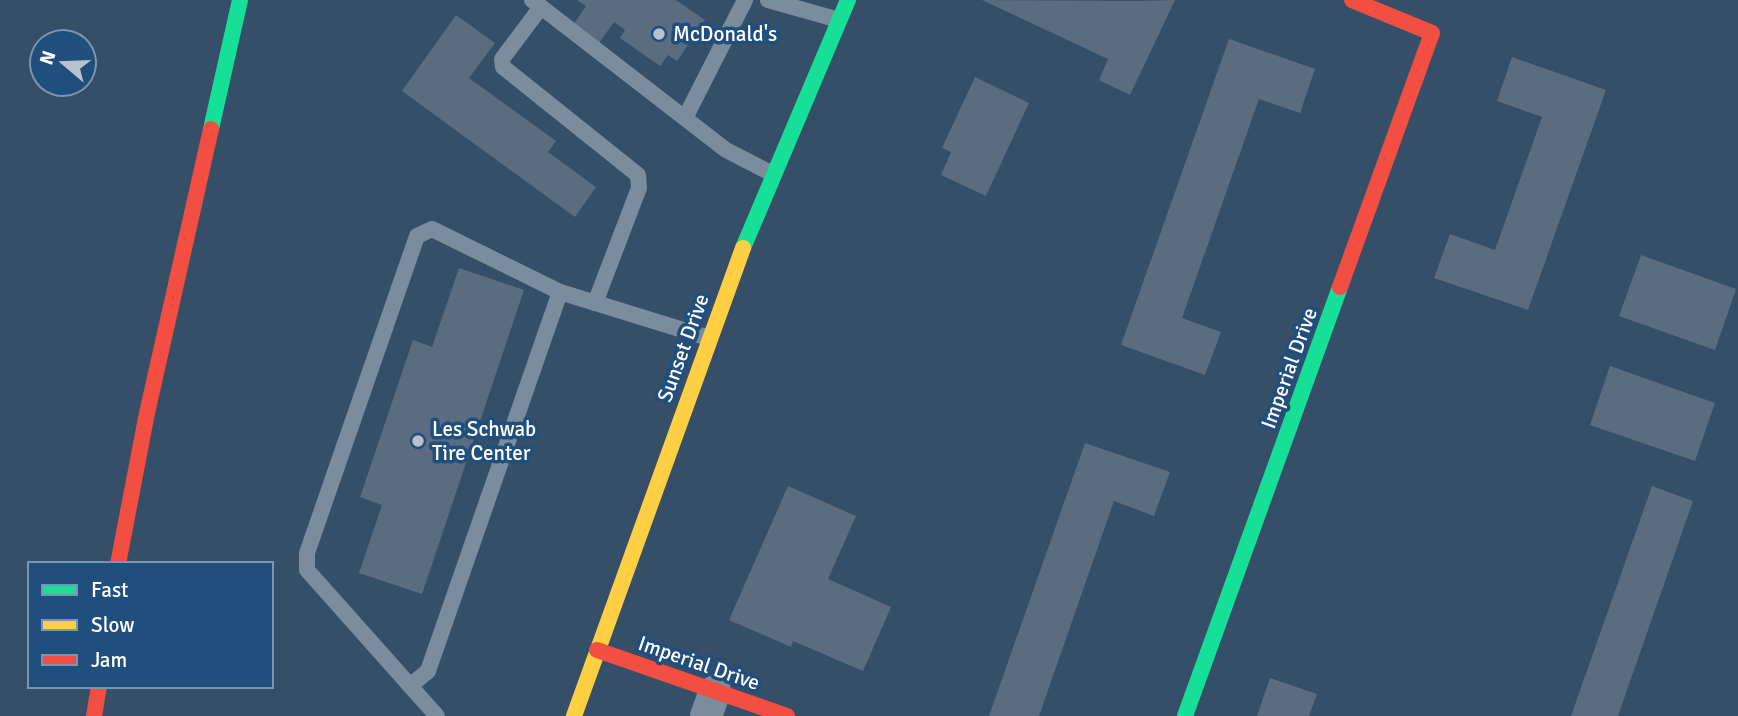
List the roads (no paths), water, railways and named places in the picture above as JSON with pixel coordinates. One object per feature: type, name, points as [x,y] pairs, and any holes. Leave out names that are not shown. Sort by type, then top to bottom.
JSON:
[{"type":"main road","points":[[118,562],[147,413],[240,0]]},
{"type":"main road","name":"Sunset Drive","points":[[574,716],[709,338],[774,174],[848,0]]},
{"type":"main road","name":"Imperial Drive","points":[[1185,716],[1432,33],[1352,0]]},
{"type":"main road","name":"Imperial Drive","points":[[597,650],[711,704],[786,716]]},
{"type":"main road","points":[[94,716],[99,688]]},
{"type":"lane","points":[[685,118],[745,0]]},
{"type":"lane","points":[[768,0],[839,20]]},
{"type":"lane","points":[[595,303],[639,188],[638,175],[503,67],[502,59],[536,4],[726,150],[774,174]]},
{"type":"lane","points":[[437,716],[307,570],[307,553],[417,236],[432,229],[560,292],[709,338]]},
{"type":"lane","points":[[410,686],[428,671],[560,292]]},
{"type":"place","name":"McDonald's","points":[[659,34]]},
{"type":"place","name":"Les Schwab Tire Center","points":[[418,441]]}]
